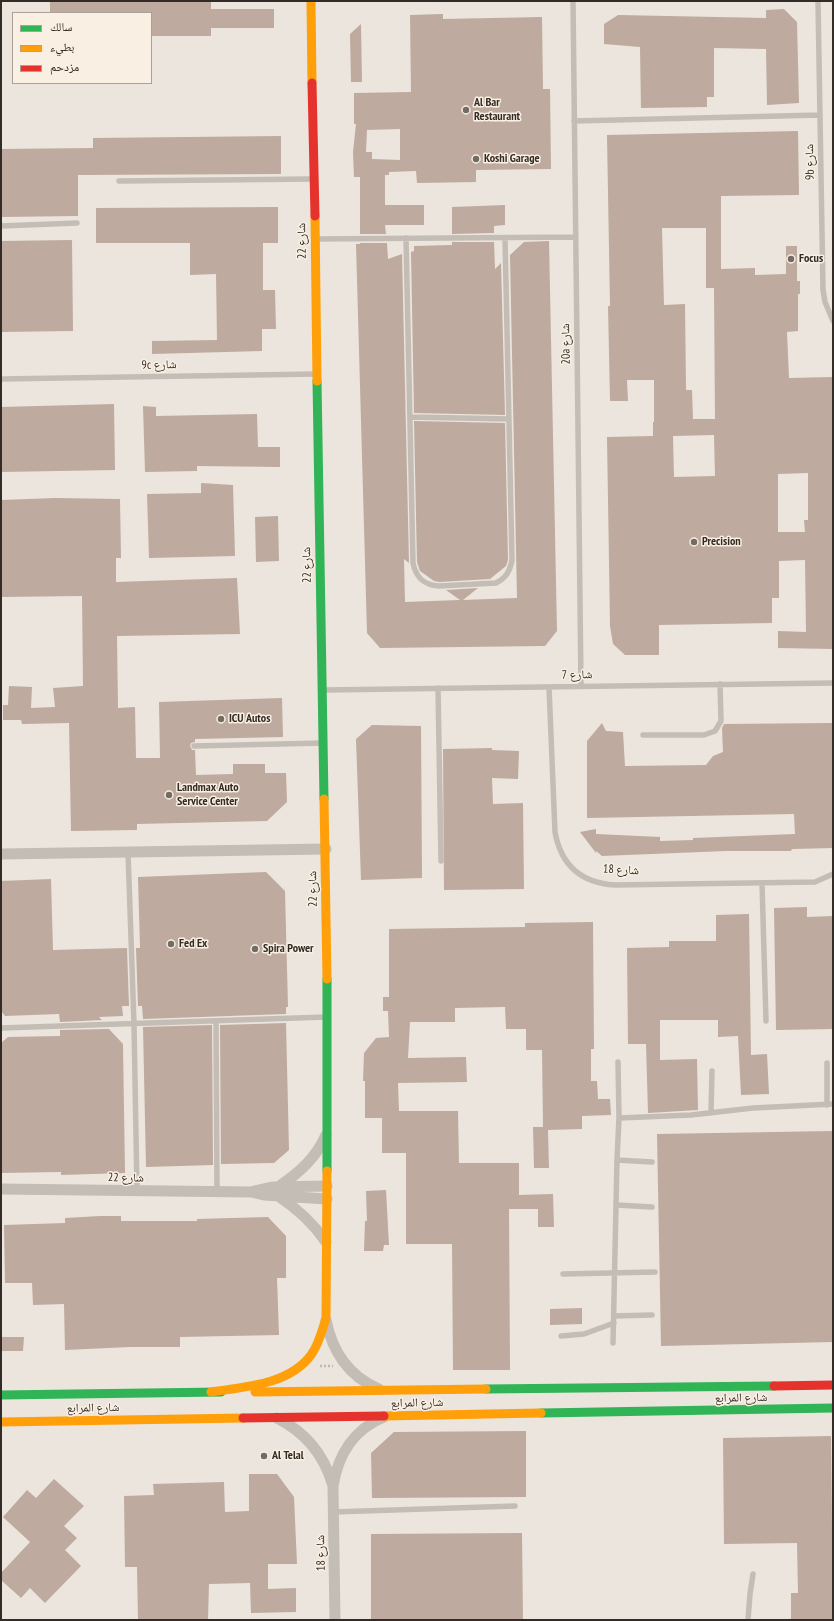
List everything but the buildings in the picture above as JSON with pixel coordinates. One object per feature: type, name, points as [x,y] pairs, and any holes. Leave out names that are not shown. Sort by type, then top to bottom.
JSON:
[{"type":"main road","name":"شارع 22","points":[[212,1392],[278,1380],[294,1372],[307,1360],[320,1341],[326,1318],[328,1017],[311,1]]},
{"type":"main road","name":"شارع المرابع","points":[[1,1395],[833,1385]]},
{"type":"main road","name":"شارع المرابع","points":[[1,1422],[833,1408]]},
{"type":"street","points":[[1,854],[326,849]]},
{"type":"street","name":"شارع 22","points":[[278,1191],[309,1162],[322,1143],[328,1129]]},
{"type":"street","name":"شارع 22","points":[[1,1189],[251,1192],[327,1186]]},
{"type":"street","name":"شارع 22","points":[[278,1191],[327,1199]]},
{"type":"street","name":"شارع 22","points":[[278,1191],[289,1203],[310,1221],[326,1242]]},
{"type":"street","name":"شارع 22","points":[[326,1318],[334,1346],[344,1363],[359,1378],[387,1391]]},
{"type":"street","name":"شارع 18","points":[[335,1620],[333,1486],[337,1466],[346,1447],[365,1427],[390,1415]]},
{"type":"street","name":"شارع 18","points":[[276,1417],[298,1430],[315,1448],[328,1470],[333,1486]]},
{"type":"lane","name":"20a شارع","points":[[573,1],[581,686]]},
{"type":"lane","name":"9b شارع","points":[[818,1],[823,290],[828,313],[833,321]]},
{"type":"lane","points":[[574,121],[820,115]]},
{"type":"lane","points":[[119,181],[314,179]]},
{"type":"lane","points":[[1,226],[77,224]]},
{"type":"lane","points":[[316,239],[576,237]]},
{"type":"lane","points":[[406,238],[413,563],[418,577],[424,582],[439,586],[496,583],[502,580],[511,568],[505,238]]},
{"type":"lane","name":"9c شارع","points":[[1,379],[318,374]]},
{"type":"lane","points":[[410,417],[509,419]]},
{"type":"lane","name":"شارع 7","points":[[322,690],[833,683]]},
{"type":"lane","points":[[643,735],[704,735],[715,731],[721,721],[720,684]]},
{"type":"lane","name":"شارع 18","points":[[549,687],[555,832],[561,853],[567,862],[584,877],[604,884],[815,882],[833,874]]},
{"type":"lane","points":[[438,688],[441,861]]},
{"type":"lane","points":[[194,746],[323,743]]},
{"type":"lane","points":[[128,852],[134,1024],[137,1191]]},
{"type":"lane","points":[[762,882],[766,1021]]},
{"type":"lane","points":[[1,1028],[328,1017]]},
{"type":"lane","points":[[216,1021],[217,1191]]},
{"type":"lane","points":[[613,1343],[616,1160],[619,1118],[618,1062]]},
{"type":"lane","points":[[619,1118],[711,1113],[753,1108],[830,1105],[827,1063]]},
{"type":"lane","points":[[711,1113],[712,1071]]},
{"type":"lane","points":[[616,1160],[652,1162]]},
{"type":"lane","points":[[616,1205],[652,1207]]},
{"type":"lane","points":[[563,1274],[655,1272]]},
{"type":"lane","points":[[614,1316],[652,1316]]},
{"type":"lane","points":[[561,1336],[584,1334],[614,1323]]},
{"type":"lane","points":[[333,1512],[515,1506]]},
{"type":"lane","points":[[748,1620],[754,1574]]},
{"type":"path","points":[[307,1360],[315,1366],[337,1367],[344,1363]]},
{"type":"traffic: fast","points":[[317,381],[324,799]]},
{"type":"traffic: fast","points":[[327,979],[327,1171]]},
{"type":"traffic: fast","points":[[486,1389],[774,1386]]},
{"type":"traffic: fast","points":[[1,1395],[221,1392]]},
{"type":"traffic: fast","points":[[541,1413],[833,1408]]},
{"type":"traffic: slow","points":[[311,1],[312,83]]},
{"type":"traffic: slow","points":[[315,216],[317,381]]},
{"type":"traffic: slow","points":[[324,799],[327,979]]},
{"type":"traffic: slow","points":[[211,1392],[251,1386],[278,1379],[291,1373],[302,1365],[311,1355],[316,1346],[326,1318],[327,1171]]},
{"type":"traffic: slow","points":[[255,1392],[486,1389]]},
{"type":"traffic: slow","points":[[384,1416],[541,1413]]},
{"type":"traffic: slow","points":[[1,1422],[243,1418]]},
{"type":"traffic: jam","points":[[312,83],[315,216]]},
{"type":"traffic: jam","points":[[774,1386],[833,1385]]},
{"type":"traffic: jam","points":[[243,1418],[384,1416]]},
{"type":"place","name":"Al Bar Restaurant","points":[[466,110]]},
{"type":"place","name":"Koshi Garage","points":[[476,159]]},
{"type":"place","name":"Focus","points":[[791,259]]},
{"type":"place","name":"Precision","points":[[694,542]]},
{"type":"place","name":"ICU Autos","points":[[221,719]]},
{"type":"place","name":"Landmax Auto Service Center","points":[[169,795]]},
{"type":"place","name":"Fed Ex","points":[[171,944]]},
{"type":"place","name":"Spira Power","points":[[255,949]]},
{"type":"place","name":"Al Telal","points":[[264,1456]]}]
